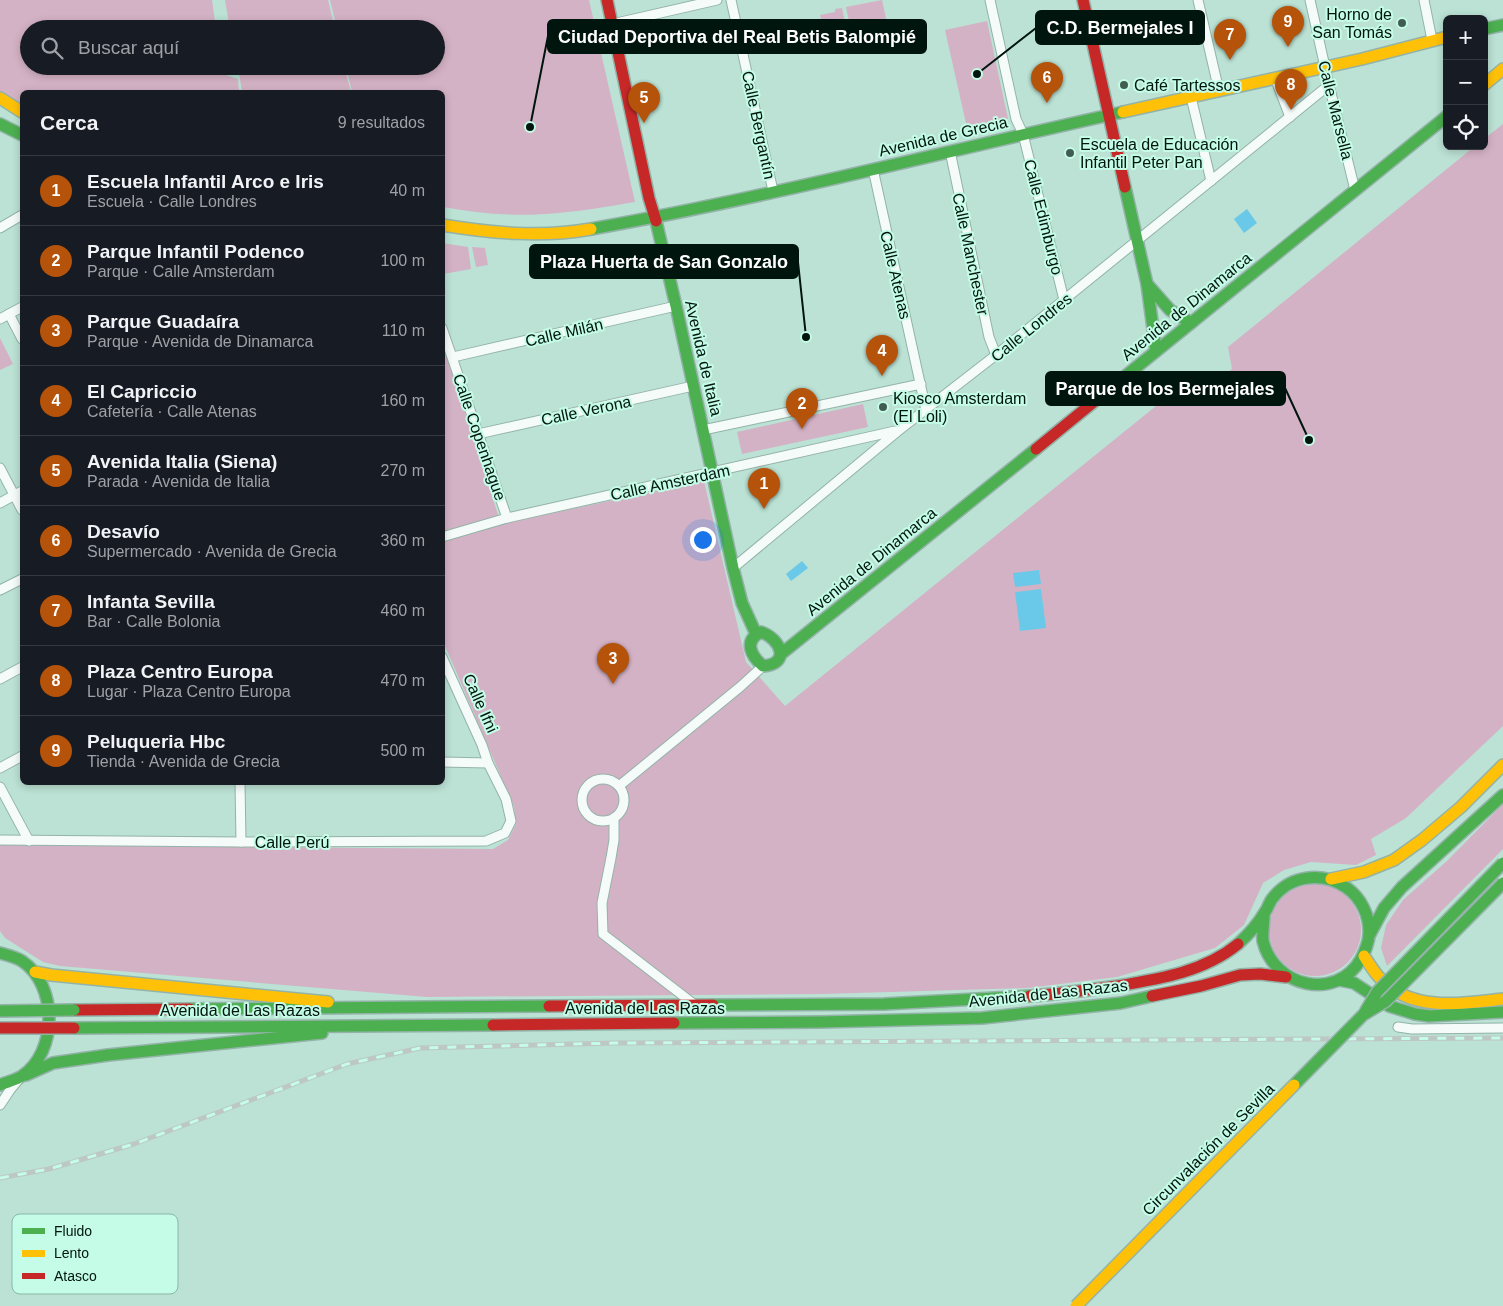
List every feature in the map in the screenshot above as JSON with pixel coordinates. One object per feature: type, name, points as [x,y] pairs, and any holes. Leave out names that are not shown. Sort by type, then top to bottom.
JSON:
[{"type":"main road","name":"Avenida de Italia","points":[[606,0],[649,198],[656,217],[658,233],[676,306],[733,568],[742,604],[756,634]]},
{"type":"main road","points":[[1083,0],[1148,284],[1156,351]]},
{"type":"main road","points":[[1488,28],[1503,25]]},
{"type":"main road","name":"Avenida de Grecia","points":[[445,225],[486,232],[567,233],[656,217],[1325,67],[1443,38]]},
{"type":"main road","points":[[1488,82],[1503,69]]},
{"type":"main road","points":[[0,98],[20,111]]},
{"type":"main road","name":"Avenida de Dinamarca","points":[[781,654],[816,628],[1443,119]]},
{"type":"main road","points":[[0,124],[20,134]]},
{"type":"main road","points":[[1148,284],[1170,310]]},
{"type":"main road","points":[[1152,315],[1161,306],[1191,323]]},
{"type":"main road","points":[[761,632],[766,632],[776,641],[780,647],[781,654],[775,664],[767,667],[763,666],[758,662],[751,648],[752,637],[761,632]]},
{"type":"main road","points":[[1331,879],[1347,888],[1360,901],[1368,917],[1368,946],[1364,956],[1353,970],[1338,980],[1330,984],[1302,984],[1277,969],[1264,949],[1262,926],[1264,914],[1277,893],[1290,883],[1306,878],[1331,879],[1364,872],[1394,860],[1422,840],[1460,808],[1503,765]]},
{"type":"main road","points":[[1369,936],[1384,908],[1402,887],[1503,795]]},
{"type":"main road","name":"Circunvalación de Sevilla","points":[[1363,1016],[1377,992],[1503,864]]},
{"type":"main road","name":"Circunvalación de Sevilla","points":[[1076,1306],[1363,1016],[1386,1001],[1503,883]]},
{"type":"main road","name":"Avenida de Las Razas","points":[[0,1011],[884,1004],[975,1001],[1069,994],[1162,978],[1210,962],[1235,947],[1264,914]]},
{"type":"main road","points":[[2,951],[26,963],[35,972],[46,998],[50,1020],[48,1037],[41,1055],[33,1068],[23,1077]]},
{"type":"main road","points":[[1364,956],[1375,975],[1395,992],[1412,1000],[1453,1004],[1503,999]]},
{"type":"main road","points":[[35,972],[79,978],[398,1009]]},
{"type":"main road","name":"Avenida de Las Razas","points":[[0,1028],[820,1022],[982,1018],[1121,1003],[1201,986],[1240,975],[1286,976]]},
{"type":"main road","points":[[1338,980],[1354,983],[1389,1006],[1415,1014],[1429,1016],[1503,1012]]},
{"type":"main road","points":[[0,1085],[9,1084],[53,1063],[108,1055],[398,1026]]},
{"type":"street","points":[[612,24],[717,0]]},
{"type":"street","name":"Calle Bergantín","points":[[731,0],[773,191]]},
{"type":"street","name":"Calle Edimburgo","points":[[990,0],[1016,119],[1023,134],[1064,300]]},
{"type":"street","points":[[1198,0],[1219,91]]},
{"type":"street","name":"Calle Marsella","points":[[1310,0],[1329,85],[1356,190]]},
{"type":"street","points":[[1424,0],[1432,40]]},
{"type":"street","points":[[1275,78],[1290,117]]},
{"type":"street","name":"Calle Londres","points":[[733,568],[898,431],[996,355],[1329,85]]},
{"type":"street","points":[[1191,97],[1211,181]]},
{"type":"street","name":"Calle Manchester","points":[[950,151],[989,337],[996,355]]},
{"type":"street","name":"Calle Atenas","points":[[873,168],[926,410]]},
{"type":"street","points":[[0,228],[20,216]]},
{"type":"street","name":"Calle Milán","points":[[452,357],[676,306]]},
{"type":"street","points":[[0,319],[20,308]]},
{"type":"street","points":[[9,314],[20,335]]},
{"type":"street","name":"Calle Copenhague","points":[[445,337],[507,518]]},
{"type":"street","points":[[703,430],[920,384]]},
{"type":"street","name":"Calle Verona","points":[[478,434],[693,386]]},
{"type":"street","name":"Calle Amsterdam","points":[[445,536],[507,518],[898,431]]},
{"type":"street","points":[[0,468],[18,493],[0,503]]},
{"type":"street","points":[[0,590],[20,580]]},
{"type":"street","name":"Calle Ifni","points":[[445,664],[482,745],[488,763]]},
{"type":"street","points":[[619,786],[763,666]]},
{"type":"street","points":[[0,678],[20,668]]},
{"type":"street","points":[[0,768],[20,758]]},
{"type":"street","points":[[445,762],[488,763]]},
{"type":"street","name":"Calle Perú","points":[[0,840],[241,842],[486,841],[505,833],[511,821],[506,799],[488,763]]},
{"type":"street","points":[[608,779],[619,786],[622,792],[624,799],[623,807],[614,818],[602,822],[590,818],[582,807],[581,801],[585,788],[595,780],[608,779]]},
{"type":"street","points":[[240,785],[241,842]]},
{"type":"street","points":[[0,787],[29,840]]},
{"type":"street","points":[[614,818],[614,840],[602,903],[603,934],[695,1006]]},
{"type":"street","points":[[1398,1027],[1412,1029],[1503,1028]]},
{"type":"street","points":[[0,1105],[10,1090],[23,1077]]},
{"type":"shaded area","points":[[0,0],[212,0],[215,20],[20,20],[20,75],[226,75],[238,79],[239,90],[20,90],[20,105],[0,92]]},
{"type":"shaded area","points":[[225,0],[328,0],[333,20],[228,20]]},
{"type":"shaded area","points":[[330,0],[589,0],[635,202],[577,211],[529,215],[486,213],[445,207],[445,90],[352,90],[348,75],[445,75],[445,20],[335,20]]},
{"type":"shaded area","points":[[882,0],[887,23],[851,31],[846,7]]},
{"type":"shaded area","points":[[842,8],[847,32],[825,36],[820,15],[835,12],[835,9]]},
{"type":"shaded area","points":[[987,21],[1008,119],[967,128],[945,30]]},
{"type":"shaded area","points":[[239,75],[346,75],[350,90],[242,90]]},
{"type":"shaded area","points":[[1503,124],[1503,726],[1406,818],[1371,839],[1376,855],[1356,865],[1311,862],[1284,870],[1263,883],[1244,925],[1215,948],[1117,977],[1028,988],[822,994],[427,997],[60,966],[43,962],[5,938],[0,931],[0,845],[493,849],[508,840],[516,824],[514,807],[445,646],[445,351],[501,524],[704,481],[746,662],[785,706],[1177,389],[1197,397],[1232,369],[1228,347],[1470,150],[1488,150],[1488,136]]},
{"type":"shaded area","points":[[445,243],[468,247],[471,269],[445,274]]},
{"type":"shaded area","points":[[472,247],[485,248],[488,265],[476,267]]},
{"type":"shaded area","points":[[0,338],[13,364],[0,370]]},
{"type":"shaded area","points":[[863,404],[868,427],[742,454],[737,432]]},
{"type":"shaded area","points":[[1503,804],[1503,849],[1387,966],[1381,948],[1386,925],[1403,900],[1447,861]]},
{"type":"shaded area","points":[[1315,884],[1333,888],[1347,898],[1357,912],[1361,930],[1357,948],[1347,962],[1333,972],[1315,976],[1297,972],[1283,962],[1273,948],[1269,930],[1273,912],[1283,898],[1297,888]]},
{"type":"water","points":[[1247,209],[1257,223],[1244,233],[1234,219]]},
{"type":"water","points":[[802,561],[808,568],[791,581],[786,574]]},
{"type":"water","points":[[1039,570],[1041,584],[1015,587],[1013,573]]},
{"type":"water","points":[[1041,589],[1046,628],[1020,631],[1015,592]]},
{"type":"railway","points":[[0,1178],[49,1169],[134,1144],[347,1064],[420,1048],[615,1043],[1503,1038]]},
{"type":"traffic: fast","points":[[1488,28],[1503,25]]},
{"type":"traffic: fast","points":[[591,229],[725,203],[1123,112]]},
{"type":"traffic: fast","points":[[1123,378],[1443,119]]},
{"type":"traffic: fast","points":[[0,124],[20,134]]},
{"type":"traffic: fast","points":[[1125,187],[1147,284],[1156,351]]},
{"type":"traffic: fast","points":[[656,221],[733,568],[742,603],[756,634]]},
{"type":"traffic: fast","points":[[1147,284],[1170,310],[1191,323]]},
{"type":"traffic: fast","points":[[781,654],[1036,449]]},
{"type":"traffic: fast","points":[[761,632],[774,640],[780,651],[777,661],[763,666],[755,658],[751,649],[752,640],[761,632]]},
{"type":"traffic: fast","points":[[1369,936],[1384,908],[1402,887],[1503,795]]},
{"type":"traffic: fast","points":[[1365,1012],[1377,992],[1503,863]]},
{"type":"traffic: fast","points":[[1238,944],[1256,925],[1279,891],[1297,880],[1307,878],[1327,879],[1352,892],[1364,908],[1366,914],[1369,927],[1368,944],[1361,959],[1350,972],[1337,981],[1322,984],[1307,983],[1292,978],[1279,969],[1269,957],[1263,941],[1264,914]]},
{"type":"traffic: fast","points":[[1294,1085],[1363,1015],[1386,1001],[1503,883]]},
{"type":"traffic: fast","points":[[0,953],[22,961],[34,972],[42,986],[47,1002],[49,1019],[42,1051],[34,1065],[22,1076],[0,1085]]},
{"type":"traffic: fast","points":[[1339,980],[1354,983],[1389,1006],[1415,1014],[1429,1016],[1503,1012]]},
{"type":"traffic: fast","points":[[713,1005],[884,1004],[1030,996]]},
{"type":"traffic: fast","points":[[674,1023],[982,1018],[1121,1003],[1152,996]]},
{"type":"traffic: fast","points":[[190,1009],[549,1006]]},
{"type":"traffic: fast","points":[[0,1011],[74,1010]]},
{"type":"traffic: fast","points":[[74,1028],[493,1025]]},
{"type":"traffic: fast","points":[[26,1075],[53,1063],[108,1055],[322,1033]]},
{"type":"traffic: slow","points":[[1123,112],[1362,59],[1443,38]]},
{"type":"traffic: slow","points":[[1488,82],[1503,69]]},
{"type":"traffic: slow","points":[[0,98],[20,111]]},
{"type":"traffic: slow","points":[[445,225],[535,234],[591,229]]},
{"type":"traffic: slow","points":[[1331,879],[1364,872],[1394,860],[1422,840],[1461,807],[1503,765]]},
{"type":"traffic: slow","points":[[1364,956],[1376,974],[1387,985],[1417,1000],[1445,1004],[1503,999]]},
{"type":"traffic: slow","points":[[35,972],[328,1002]]},
{"type":"traffic: slow","points":[[1076,1306],[1294,1085]]},
{"type":"traffic: jam","points":[[607,0],[649,198],[656,221]]},
{"type":"traffic: jam","points":[[1083,0],[1125,187]]},
{"type":"traffic: jam","points":[[1036,449],[1123,378]]},
{"type":"traffic: jam","points":[[1030,996],[1117,986],[1165,977],[1196,968],[1225,954],[1238,944]]},
{"type":"traffic: jam","points":[[1152,996],[1201,986],[1240,975],[1260,974],[1286,977]]},
{"type":"traffic: jam","points":[[549,1006],[713,1005]]},
{"type":"traffic: jam","points":[[74,1010],[190,1009]]},
{"type":"traffic: jam","points":[[493,1025],[674,1023]]},
{"type":"traffic: jam","points":[[0,1028],[74,1028]]},
{"type":"place","name":"Horno de San Tomás","points":[[1402,23]]},
{"type":"place","name":"Peluqueria Hbc","points":[[1288,47]]},
{"type":"place","name":"Infanta Sevilla","points":[[1230,60]]},
{"type":"place","name":"C.D. Bermejales I","points":[[977,74]]},
{"type":"place","name":"Café Tartessos","points":[[1124,85]]},
{"type":"place","name":"Desavío","points":[[1047,103]]},
{"type":"place","name":"Plaza Centro Europa","points":[[1291,110]]},
{"type":"place","name":"Avenida Italia (Siena)","points":[[644,123]]},
{"type":"place","name":"Ciudad Deportiva del Real Betis Balompié","points":[[530,127]]},
{"type":"place","name":"Escuela de Educación Infantil Peter Pan","points":[[1070,153]]},
{"type":"place","name":"Plaza Huerta de San Gonzalo","points":[[806,337]]},
{"type":"place","name":"El Capriccio","points":[[882,376]]},
{"type":"place","name":"Kiosco Amsterdam (El Loli)","points":[[883,407]]},
{"type":"place","name":"Parque Infantil Podenco","points":[[802,429]]},
{"type":"place","name":"Parque de los Bermejales","points":[[1309,440]]},
{"type":"place","name":"Escuela Infantil Arco e Iris","points":[[764,509]]},
{"type":"place","name":"Parque Guadaíra","points":[[613,684]]}]
